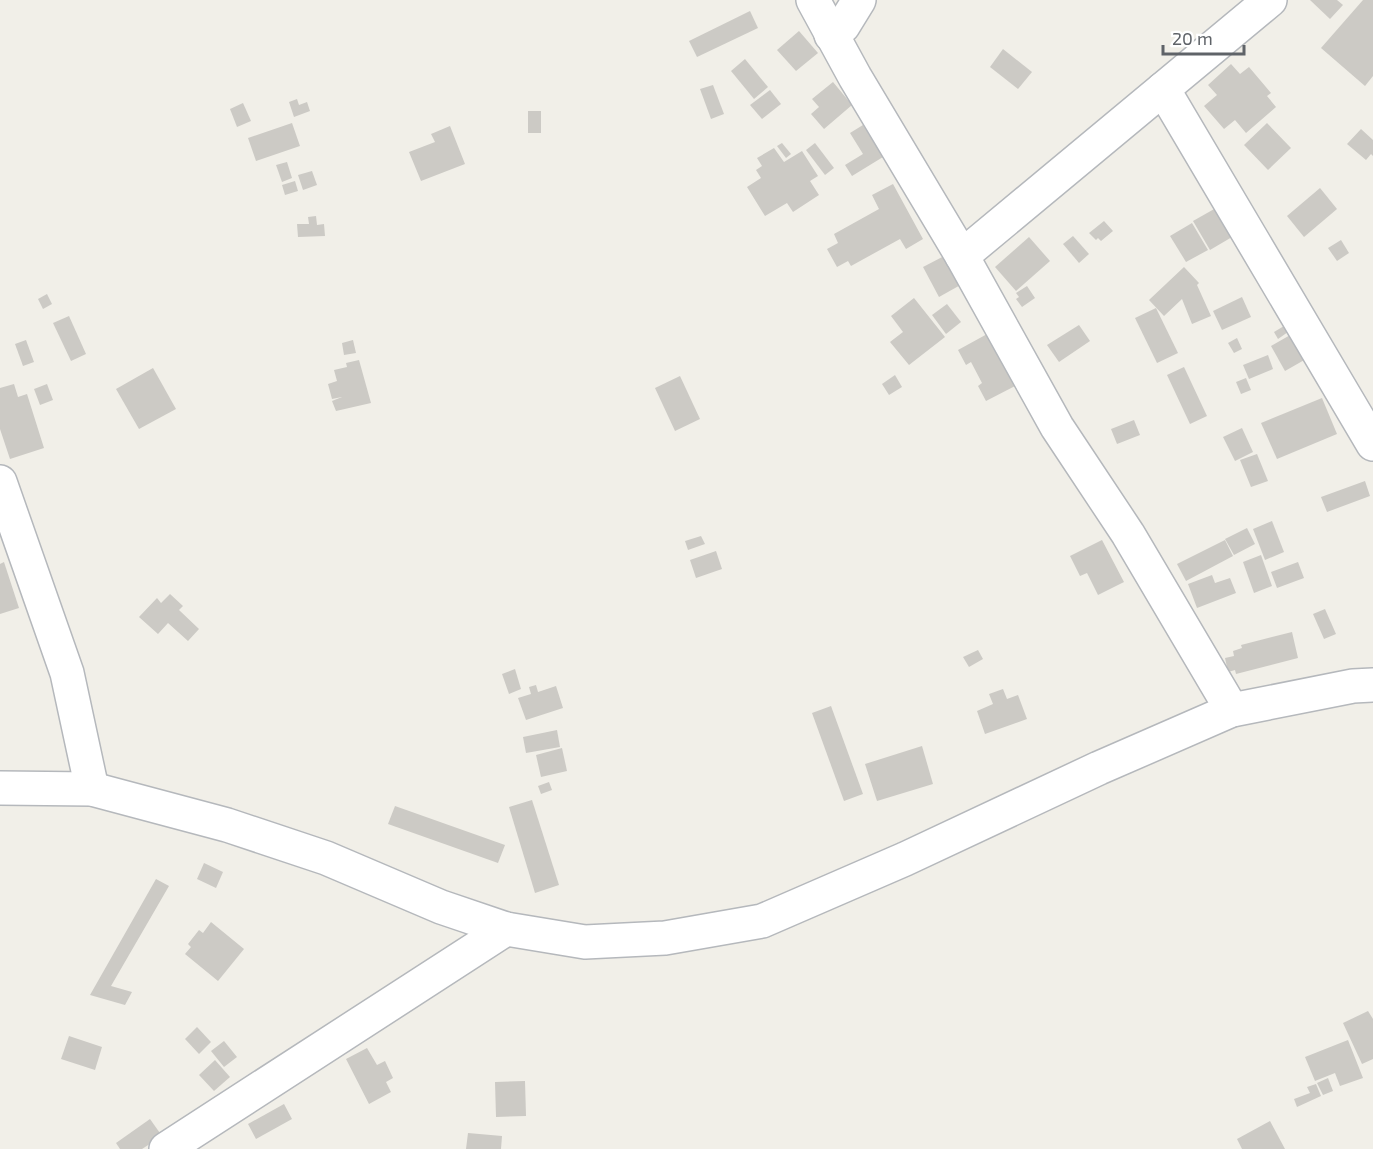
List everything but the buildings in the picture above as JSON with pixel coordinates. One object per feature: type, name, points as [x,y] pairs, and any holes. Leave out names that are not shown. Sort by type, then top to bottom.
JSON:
[{"type":"street","points":[[813,0],[831,35],[962,256],[1058,427],[1128,534],[1232,710]]},
{"type":"street","points":[[831,35],[843,26],[859,0]]},
{"type":"street","points":[[962,256],[1270,0]]},
{"type":"street","points":[[1163,89],[1373,444]]},
{"type":"street","points":[[0,482],[67,673],[92,789]]},
{"type":"street","points":[[0,788],[92,789],[227,825],[326,858],[441,907],[506,929],[585,942],[665,938],[762,921],[905,859],[1099,768],[1232,710],[1353,686],[1373,685]]},
{"type":"street","points":[[166,1149],[506,929]]}]
